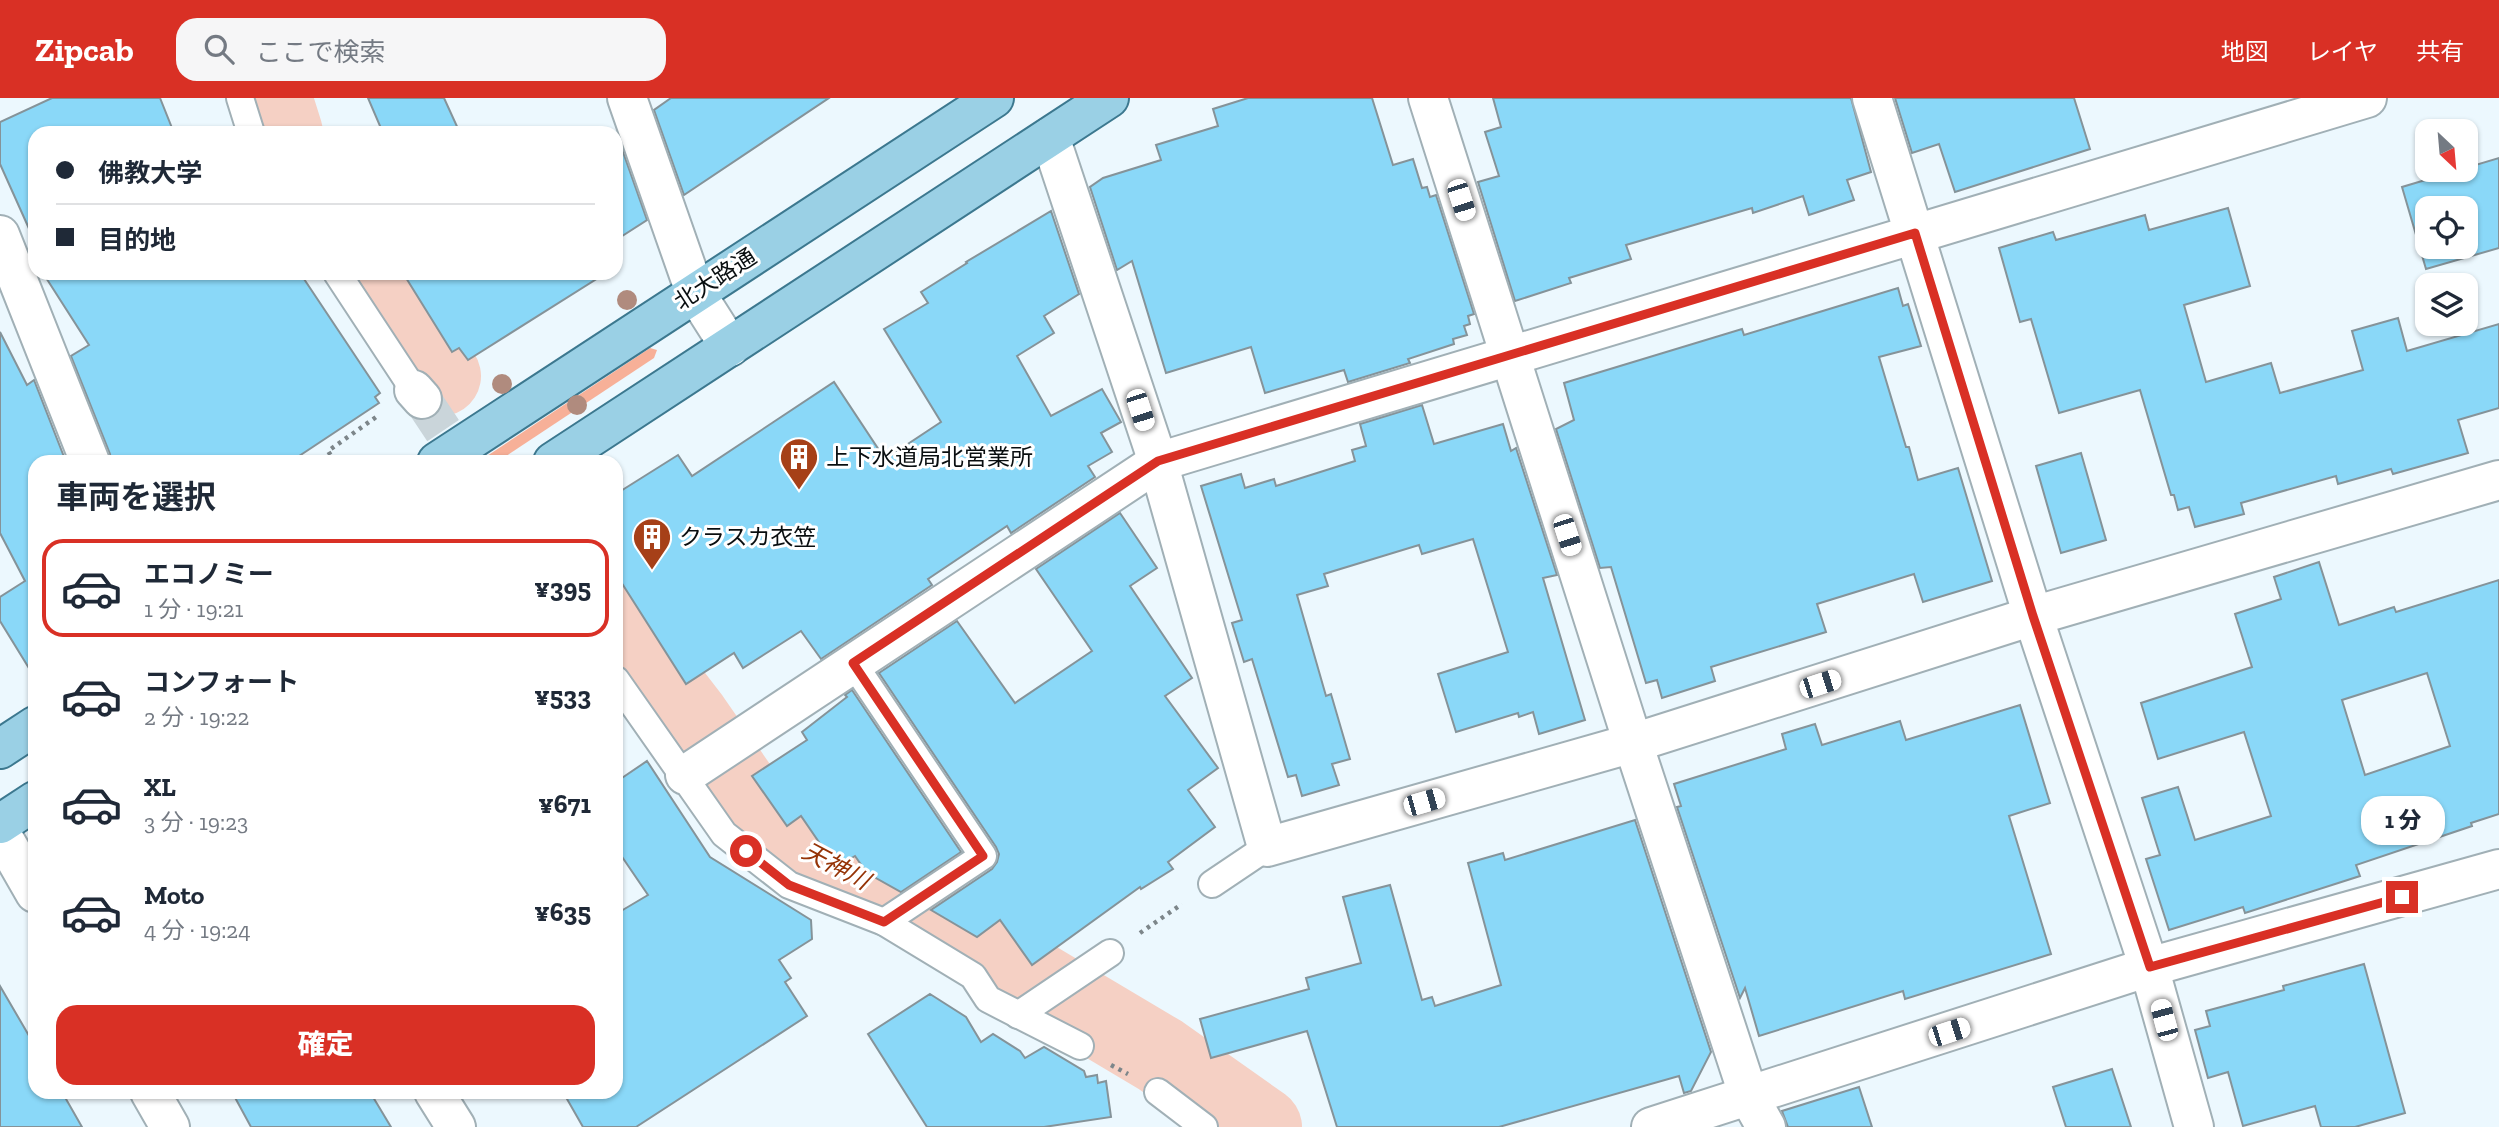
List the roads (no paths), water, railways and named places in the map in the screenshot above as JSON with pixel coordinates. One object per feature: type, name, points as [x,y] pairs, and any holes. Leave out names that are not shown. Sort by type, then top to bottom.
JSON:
[{"type":"main road","name":"北大路通","points":[[449,455],[994,98]]},
{"type":"main road","points":[[563,455],[1109,98]]},
{"type":"main road","points":[[0,750],[28,731]]},
{"type":"main road","points":[[0,824],[28,806]]},
{"type":"street","points":[[627,98],[695,292],[730,347]]},
{"type":"street","points":[[1428,98],[1633,743],[1757,1112]]},
{"type":"street","points":[[1872,98],[2033,616],[2150,967],[2194,1127]]},
{"type":"street","points":[[709,759],[1158,461],[2367,98]]},
{"type":"street","points":[[1050,137],[1158,461],[1267,847],[1633,743],[2033,616],[2499,480]]},
{"type":"street","points":[[0,236],[87,455]]},
{"type":"street","points":[[0,832],[28,881]]},
{"type":"street","points":[[1651,1127],[1757,1112],[2150,967],[2499,869]]},
{"type":"street","points":[[154,1099],[170,1127]]},
{"type":"street","points":[[438,1099],[456,1127]]},
{"type":"lane","points":[[240,98],[249,126]]},
{"type":"lane","points":[[342,280],[418,394]]},
{"type":"lane","points":[[853,663],[983,856],[891,918]]},
{"type":"lane","points":[[623,686],[709,759],[724,834],[789,885],[891,918],[973,976],[988,999],[1024,1011],[1080,1046]]},
{"type":"lane","points":[[1212,884],[1267,847]]},
{"type":"lane","points":[[1024,1011],[1110,953]]},
{"type":"lane","points":[[1157,1092],[1204,1127]]},
{"type":"waterway","name":"天神川","points":[[272,98],[281,126]]},
{"type":"waterway","name":"天神川","points":[[375,280],[441,376]]},
{"type":"waterway","name":"天神川","points":[[623,632],[690,719],[744,797],[807,857],[891,895],[1160,1055],[1262,1127]]},
{"type":"tunnel","points":[[422,399],[459,455]]},
{"type":"place","name":"上下水道局北営業所","points":[[799,491]]},
{"type":"place","name":"クラスカ衣笠","points":[[652,571]]}]
